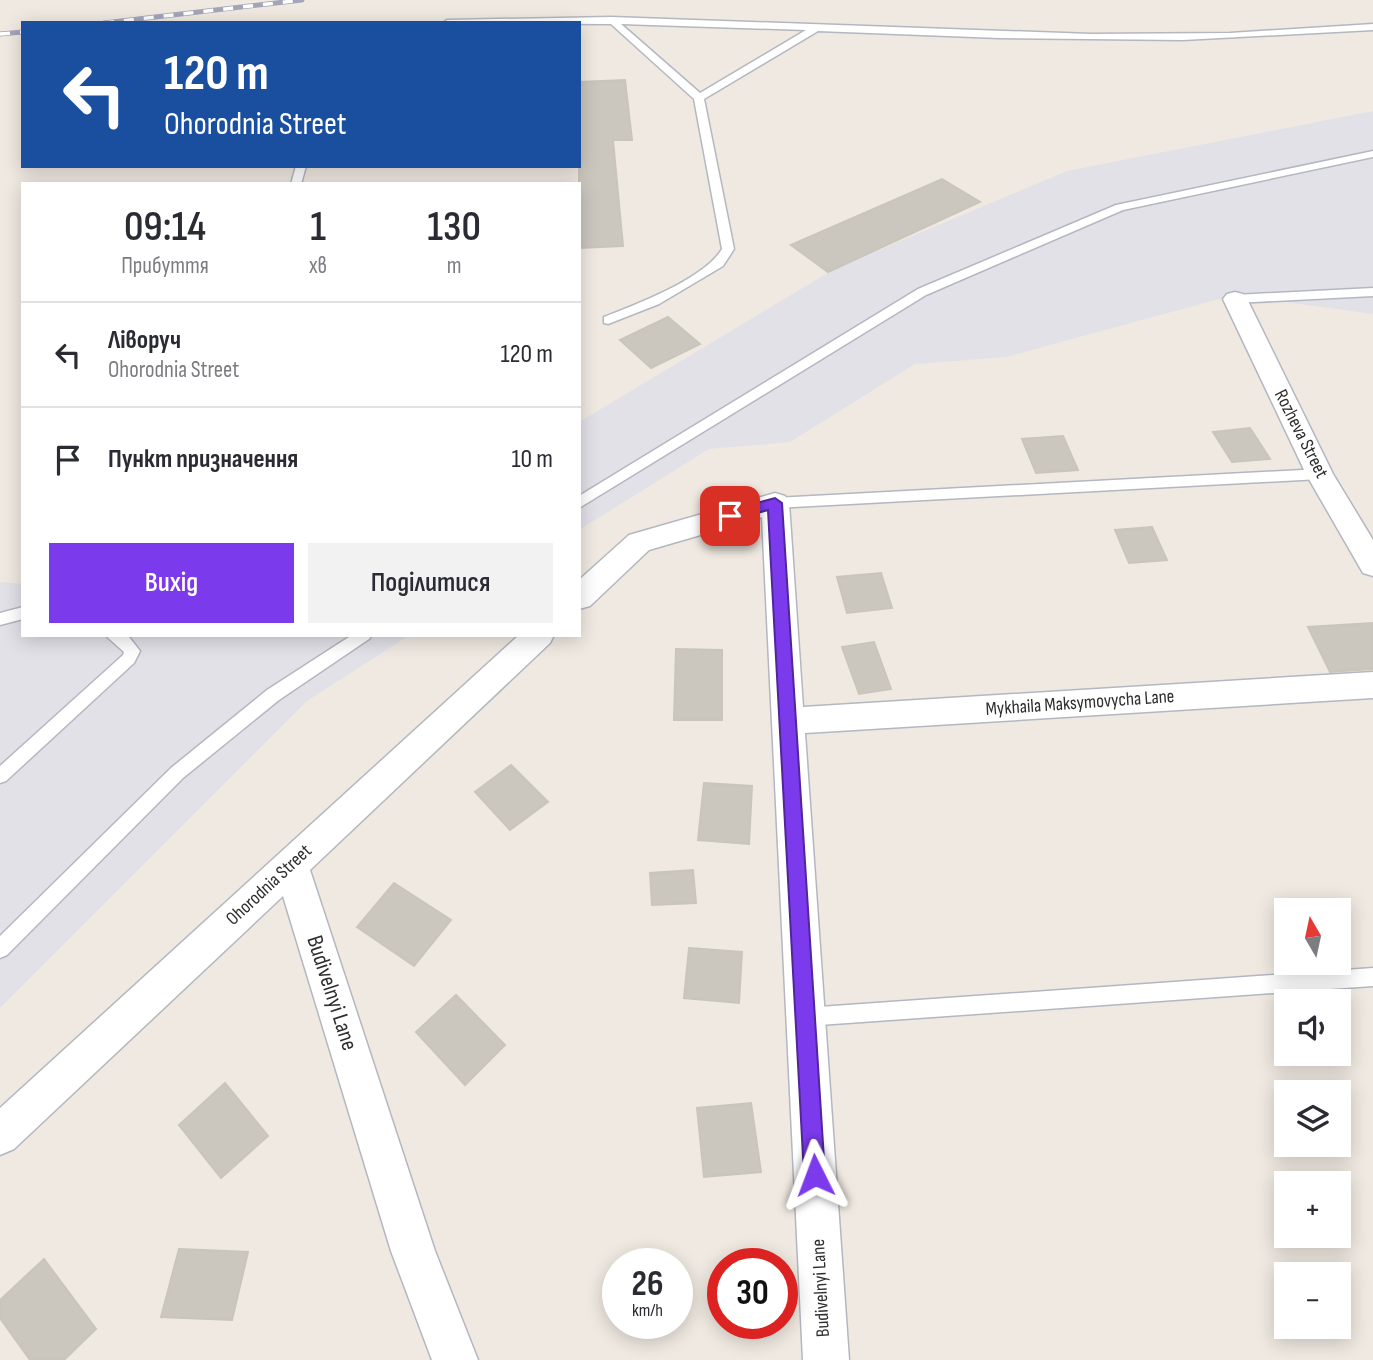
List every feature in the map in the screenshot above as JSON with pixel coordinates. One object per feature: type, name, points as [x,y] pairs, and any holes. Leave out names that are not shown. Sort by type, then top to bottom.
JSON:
[{"type":"street","name":"Rozheva Street","points":[[1235,299],[1320,474],[1373,565]]},
{"type":"street","points":[[581,595],[639,542],[775,503]]},
{"type":"street","name":"Budivelnyi Lane","points":[[775,503],[826,1360]]},
{"type":"street","name":"Ohorodnia Street","points":[[0,1135],[536,637]]},
{"type":"street","name":"Mykhaila Maksymovycha Lane","points":[[788,721],[1373,685]]},
{"type":"street","name":"Budivelnyi Lane","points":[[291,865],[413,1251],[455,1360]]},
{"type":"lane","points":[[608,320],[655,300],[719,264],[728,249],[699,98],[611,20]]},
{"type":"lane","points":[[556,21],[611,20],[1184,37],[1373,27]]},
{"type":"lane","points":[[699,98],[818,27]]},
{"type":"lane","points":[[581,502],[922,292],[1120,207],[1373,154]]},
{"type":"lane","points":[[1235,299],[1373,292]]},
{"type":"lane","points":[[775,503],[1320,474]]},
{"type":"lane","points":[[0,618],[21,613]]},
{"type":"lane","points":[[0,776],[129,659],[132,651],[130,645],[116,637]]},
{"type":"lane","points":[[0,949],[177,773],[273,695],[361,637]]},
{"type":"lane","points":[[806,1017],[1373,977]]},
{"type":"shaded area","points":[[1373,111],[1373,314],[1234,295],[1006,357],[915,364],[790,442],[709,449],[581,529],[581,421],[836,268],[1067,171]]},
{"type":"shaded area","points":[[0,582],[21,584],[21,637],[407,637],[307,701],[0,1008]]},
{"type":"building","points":[[625,80],[632,140],[613,140],[623,246],[581,248],[581,82]]},
{"type":"building","points":[[942,179],[980,202],[828,272],[791,245]]},
{"type":"building","points":[[668,317],[700,344],[651,368],[620,340]]},
{"type":"building","points":[[1250,428],[1270,459],[1232,462],[1213,432]]},
{"type":"building","points":[[1063,436],[1078,470],[1036,473],[1022,439]]},
{"type":"building","points":[[1152,527],[1167,560],[1129,563],[1115,530]]},
{"type":"building","points":[[881,573],[892,608],[847,613],[837,577]]},
{"type":"building","points":[[1373,623],[1373,669],[1330,672],[1308,627]]},
{"type":"building","points":[[874,642],[891,689],[859,694],[842,647]]},
{"type":"building","points":[[676,649],[722,650],[722,720],[674,720]]},
{"type":"building","points":[[511,765],[548,802],[510,830],[475,792]]},
{"type":"building","points":[[704,783],[752,786],[749,844],[698,840]]},
{"type":"building","points":[[693,870],[696,903],[652,905],[650,873]]},
{"type":"building","points":[[394,883],[451,920],[414,966],[357,927]]},
{"type":"building","points":[[689,948],[742,952],[739,1003],[684,998]]},
{"type":"building","points":[[456,995],[505,1045],[465,1085],[416,1032]]},
{"type":"building","points":[[225,1083],[268,1136],[221,1178],[179,1125]]},
{"type":"building","points":[[751,1103],[761,1172],[704,1177],[697,1108]]},
{"type":"building","points":[[179,1249],[248,1252],[232,1320],[161,1317]]},
{"type":"building","points":[[44,1259],[96,1329],[64,1360],[30,1360],[0,1318],[0,1300]]},
{"type":"railway","points":[[121,21],[302,0]]},
{"type":"railway","points":[[0,34],[21,32]]},
{"type":"route","points":[[730,516],[775,503],[815,1175]]}]
